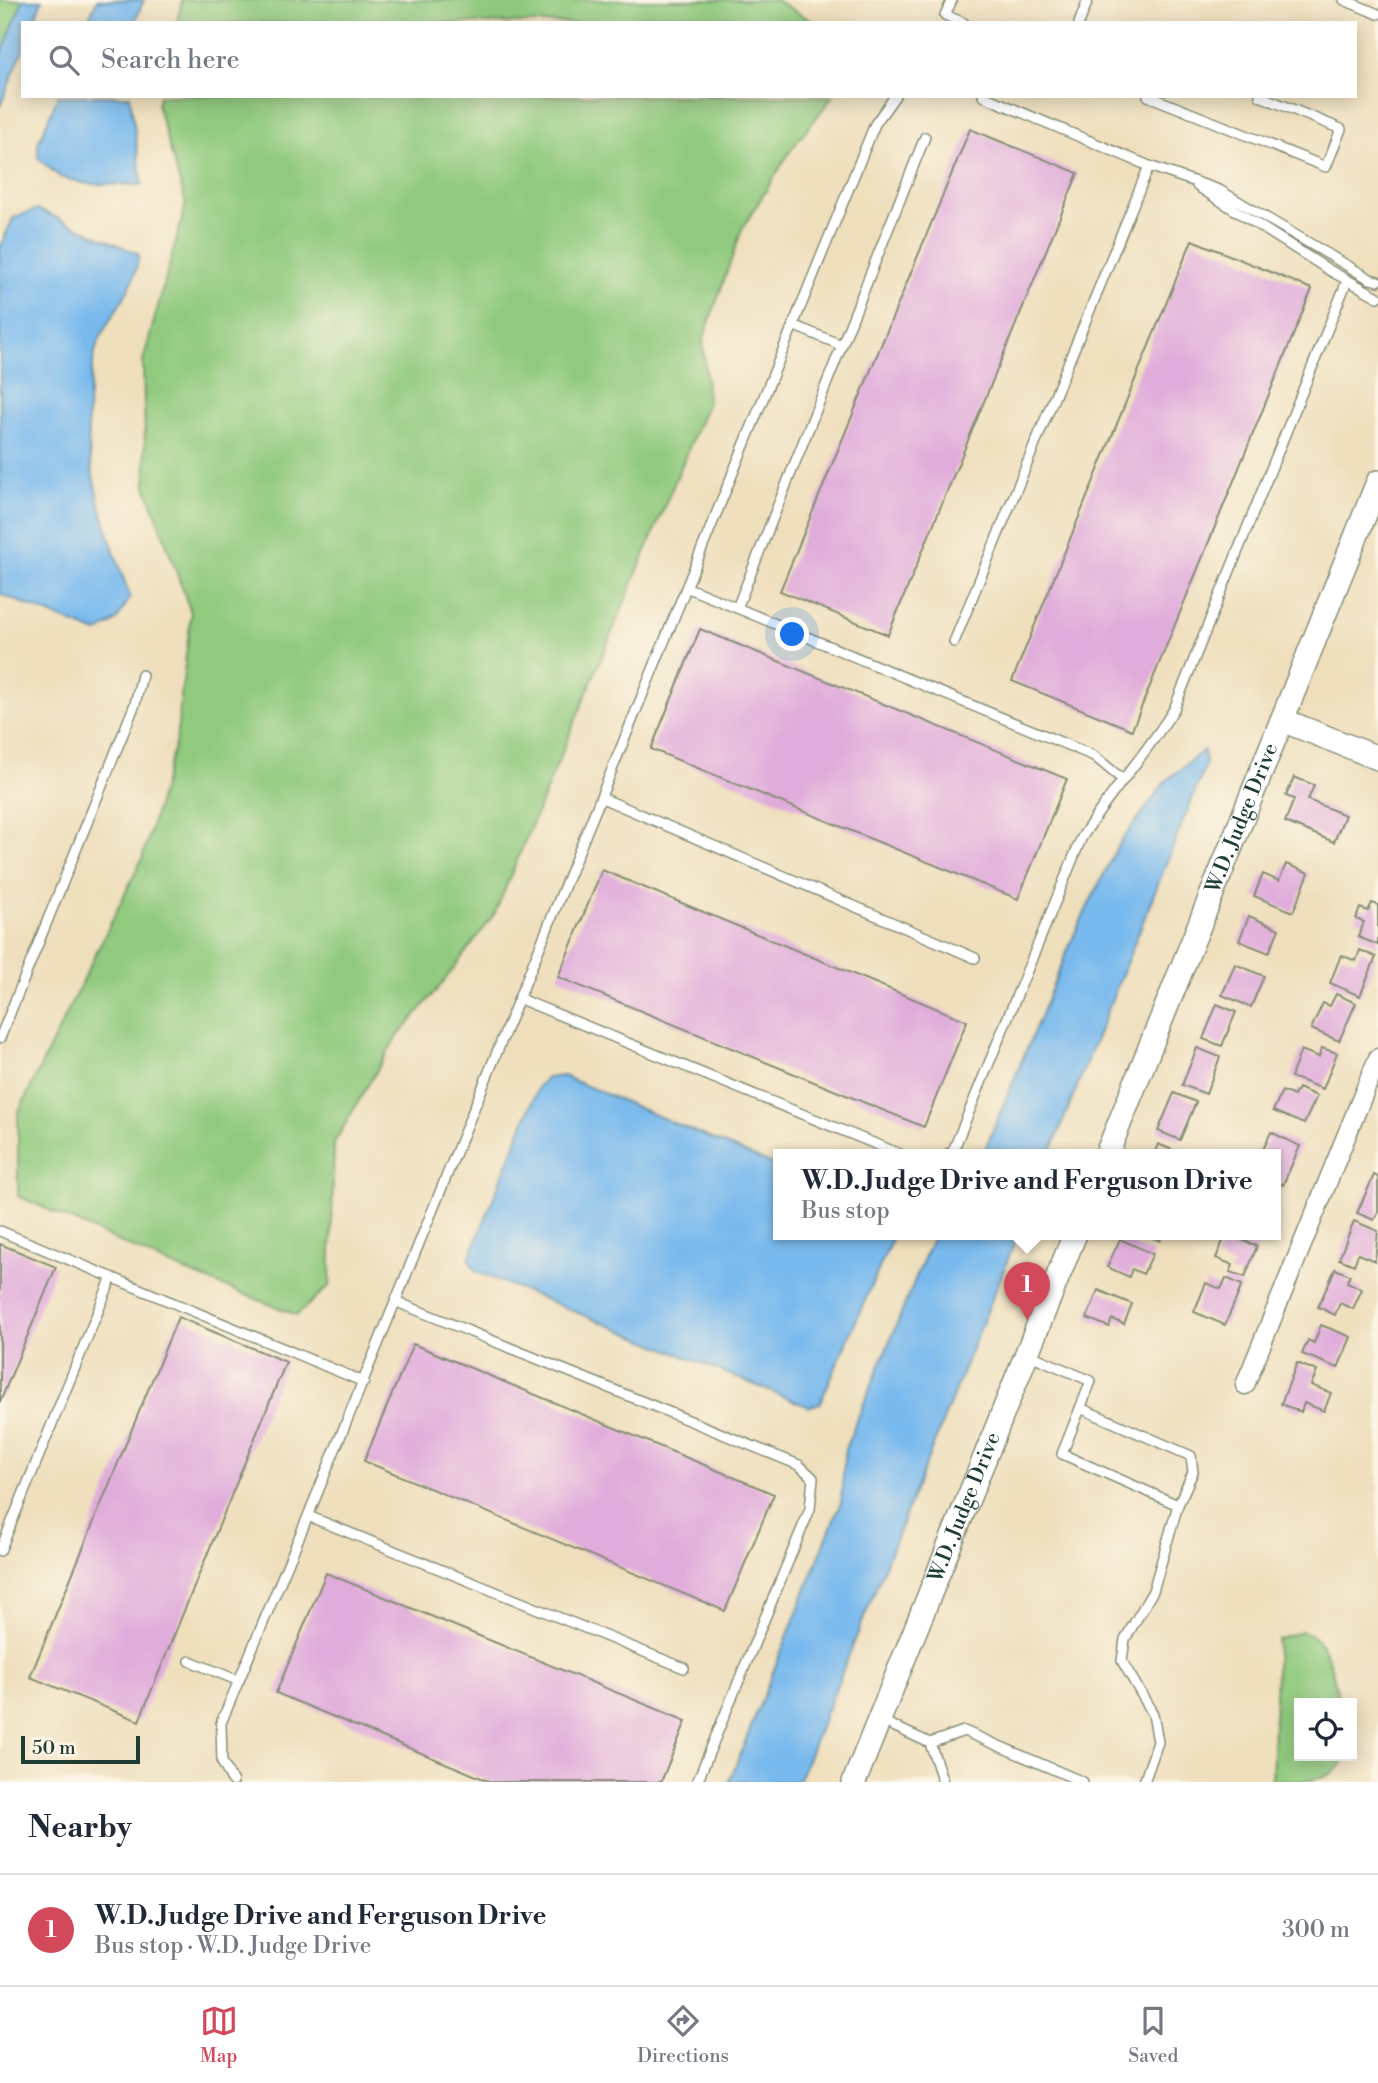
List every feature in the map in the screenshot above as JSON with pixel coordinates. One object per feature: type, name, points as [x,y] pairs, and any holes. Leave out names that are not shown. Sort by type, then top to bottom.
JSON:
[{"type":"street","name":"W.D. Judge Drive","points":[[1109,1149],[1378,481]]},
{"type":"street","points":[[1282,720],[1378,758]]},
{"type":"street","points":[[1245,1385],[1378,1058]]},
{"type":"street","name":"W.D. Judge Drive","points":[[854,1782],[1073,1240]]},
{"type":"lane","points":[[952,0],[945,15],[959,21]]},
{"type":"lane","points":[[1080,21],[1088,0]]},
{"type":"lane","points":[[1344,0],[1378,14]]},
{"type":"lane","points":[[233,1782],[222,1762],[221,1723],[397,1302],[875,124],[894,98]]},
{"type":"lane","points":[[989,98],[1149,166],[1219,190],[1370,279],[1378,281]]},
{"type":"lane","points":[[1153,98],[1326,167],[1341,130],[1266,98]]},
{"type":"lane","points":[[737,608],[925,137]]},
{"type":"lane","points":[[954,642],[1149,166]]},
{"type":"lane","points":[[1191,181],[1215,199],[1378,298]]},
{"type":"lane","points":[[954,1149],[1081,839],[1122,779],[1152,745],[1174,709],[1347,281]]},
{"type":"lane","points":[[795,326],[841,345]]},
{"type":"lane","points":[[688,588],[1094,756],[1122,779]]},
{"type":"lane","points":[[0,1038],[135,704],[142,675]]},
{"type":"lane","points":[[602,798],[975,958]]},
{"type":"lane","points":[[520,999],[888,1149]]},
{"type":"lane","points":[[0,1231],[364,1382]]},
{"type":"lane","points":[[0,1551],[112,1278]]},
{"type":"lane","points":[[397,1302],[799,1465],[813,1478],[810,1509],[697,1782]]},
{"type":"lane","points":[[1027,1353],[1091,1381],[1062,1454],[1178,1505]]},
{"type":"lane","points":[[1080,1408],[1191,1456],[1193,1472],[1178,1505],[1153,1591],[1125,1639],[1122,1661],[1153,1714],[1158,1742],[1144,1782]]},
{"type":"lane","points":[[308,1516],[684,1668]]},
{"type":"lane","points":[[190,1661],[239,1681]]},
{"type":"lane","points":[[879,1719],[930,1743],[964,1731],[1083,1782]]},
{"type":"lane","points":[[930,1743],[943,1782]]},
{"type":"green space","points":[[0,0],[23,0],[0,58]]},
{"type":"green space","points":[[182,0],[776,0],[812,21],[177,21]]},
{"type":"green space","points":[[158,98],[831,98],[791,150],[742,229],[703,340],[708,402],[495,913],[441,985],[394,1041],[334,1143],[330,1285],[297,1315],[175,1267],[18,1196],[18,1113],[142,859],[176,741],[191,613],[146,486],[143,361],[186,204],[157,104]]},
{"type":"green space","points":[[1302,1631],[1319,1642],[1329,1661],[1339,1698],[1294,1698],[1294,1761],[1343,1761],[1327,1776],[1306,1781],[1272,1782],[1277,1640]]},
{"type":"water","points":[[23,0],[42,0],[34,21],[21,21],[21,54],[0,107],[0,58]]},
{"type":"water","points":[[97,0],[144,0],[135,21],[88,21]]},
{"type":"water","points":[[57,98],[130,98],[142,185],[88,184],[60,177],[38,158],[38,144]]},
{"type":"water","points":[[37,209],[139,254],[127,292],[97,345],[91,377],[88,435],[91,462],[103,516],[130,597],[117,620],[97,633],[0,594],[0,248],[13,218]]},
{"type":"water","points":[[1204,750],[1206,764],[1052,1149],[985,1149],[1074,935],[1117,847],[1166,781]]},
{"type":"water","points":[[563,1076],[773,1165],[773,1240],[891,1240],[820,1403],[809,1407],[475,1271],[469,1259],[539,1085],[547,1078]]},
{"type":"water","points":[[932,1240],[1016,1240],[798,1782],[729,1782],[841,1502],[845,1449]]},
{"type":"building","points":[[970,129],[1078,173],[888,635],[780,591]]},
{"type":"building","points":[[1192,240],[1312,289],[1132,730],[1012,681]]},
{"type":"building","points":[[700,629],[1067,779],[1018,899],[651,749]]},
{"type":"building","points":[[1294,777],[1314,785],[1308,800],[1345,815],[1334,842],[1285,822],[1294,799],[1286,796]]},
{"type":"building","points":[[1286,864],[1309,873],[1293,912],[1254,896],[1263,874],[1279,881]]},
{"type":"building","points":[[602,870],[967,1021],[924,1127],[558,977]]},
{"type":"building","points":[[1372,903],[1378,905],[1378,945],[1358,937],[1364,922],[1356,919],[1360,908],[1368,911]]},
{"type":"building","points":[[1249,916],[1279,929],[1269,953],[1239,941]]},
{"type":"building","points":[[1360,950],[1376,957],[1360,996],[1330,983],[1341,955],[1356,961]]},
{"type":"building","points":[[1235,964],[1264,976],[1251,1007],[1222,995]]},
{"type":"building","points":[[1336,994],[1356,1003],[1339,1041],[1311,1029],[1323,1003],[1330,1006]]},
{"type":"building","points":[[1217,1004],[1236,1012],[1222,1046],[1203,1039]]},
{"type":"building","points":[[1197,1048],[1220,1057],[1206,1094],[1182,1085]]},
{"type":"building","points":[[1322,1048],[1337,1053],[1323,1089],[1291,1077],[1301,1050],[1319,1057]]},
{"type":"building","points":[[1298,1088],[1317,1096],[1304,1124],[1273,1111],[1282,1091],[1294,1096]]},
{"type":"building","points":[[1174,1093],[1196,1102],[1180,1140],[1158,1131]]},
{"type":"building","points":[[1271,1132],[1300,1146],[1283,1185],[1281,1149],[1263,1149]]},
{"type":"building","points":[[1158,1144],[1170,1149],[1156,1149]]},
{"type":"building","points":[[1374,1175],[1378,1177],[1378,1212],[1374,1220],[1357,1213]]},
{"type":"building","points":[[1354,1221],[1378,1231],[1375,1261],[1358,1254],[1354,1265],[1339,1259]]},
{"type":"building","points":[[1120,1240],[1153,1254],[1143,1274],[1132,1269],[1129,1277],[1107,1267]]},
{"type":"building","points":[[1224,1240],[1242,1240],[1257,1246],[1245,1277],[1230,1272],[1233,1265],[1216,1258]]},
{"type":"building","points":[[0,1244],[56,1267],[0,1402]]},
{"type":"building","points":[[1335,1269],[1350,1275],[1347,1282],[1362,1289],[1353,1309],[1340,1303],[1335,1315],[1318,1307]]},
{"type":"building","points":[[1226,1278],[1242,1285],[1225,1325],[1194,1312],[1206,1283],[1221,1289]]},
{"type":"building","points":[[1098,1290],[1132,1304],[1124,1324],[1112,1319],[1109,1327],[1087,1318]]},
{"type":"building","points":[[178,1317],[286,1362],[139,1721],[30,1677]]},
{"type":"building","points":[[1321,1325],[1351,1337],[1338,1368],[1302,1354],[1308,1340],[1314,1343]]},
{"type":"building","points":[[413,1344],[774,1494],[725,1611],[364,1461]]},
{"type":"building","points":[[1297,1363],[1317,1371],[1311,1385],[1331,1393],[1324,1411],[1304,1403],[1301,1412],[1281,1404]]},
{"type":"building","points":[[326,1573],[686,1721],[661,1782],[491,1782],[276,1693]]},
{"type":"place","name":"W.D. Judge Drive and Ferguson Drive","points":[[1027,1320]]}]
